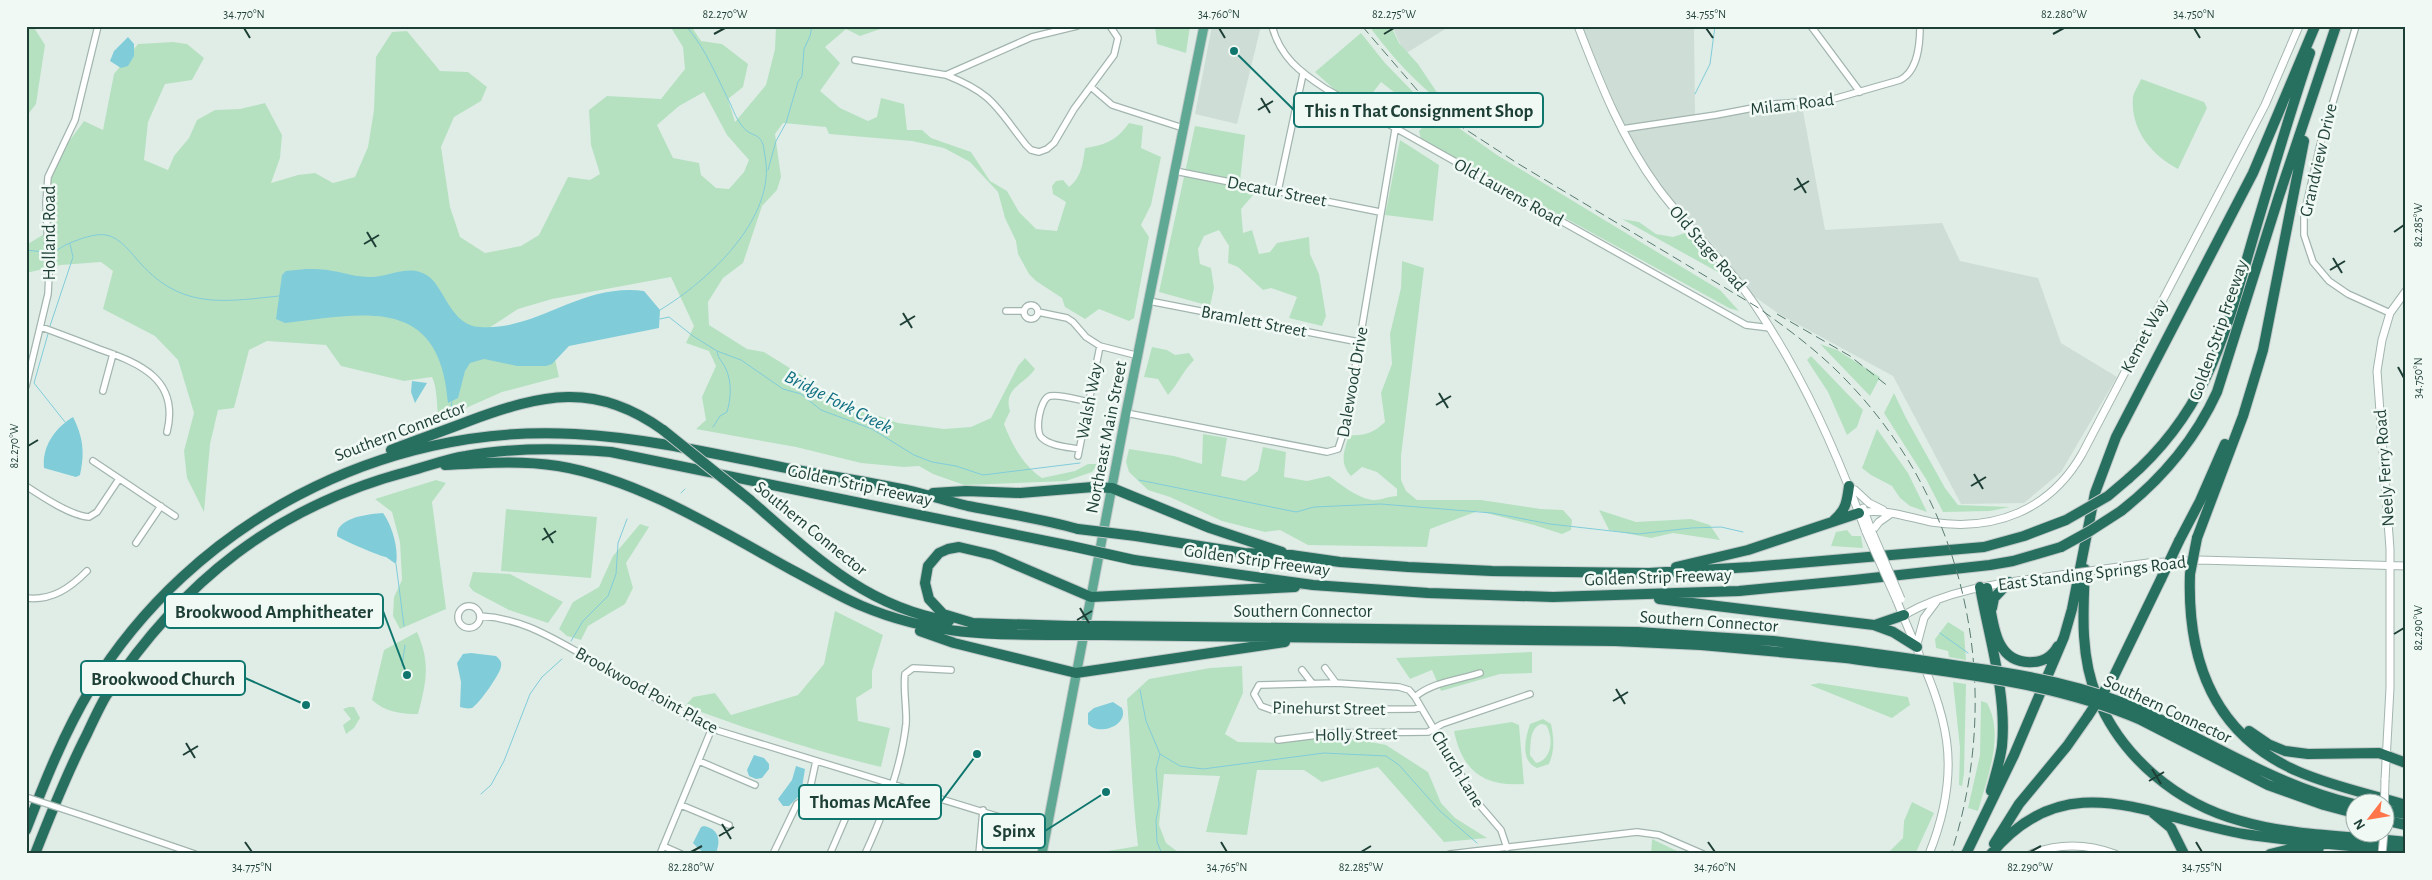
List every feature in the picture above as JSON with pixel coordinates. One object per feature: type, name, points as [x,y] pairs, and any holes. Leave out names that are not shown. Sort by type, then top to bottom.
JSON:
[{"type":"highway","points":[[1966,854],[2014,755],[2064,637],[2095,493],[2116,437],[2253,172],[2315,26]]},
{"type":"highway","name":"Golden Strip Freeway","points":[[26,830],[77,711],[105,667],[137,625],[172,586],[217,547],[262,515],[310,489],[373,462],[416,450],[476,438],[541,433],[634,440],[922,494],[1078,529],[1244,553],[1290,555],[1355,564],[1440,569],[1649,573],[1761,567],[1984,546],[2024,536],[2066,520],[2108,496],[2128,479],[2167,441],[2183,419],[2208,376],[2235,297],[2291,111],[2320,26]]},
{"type":"highway","name":"Golden Strip Freeway","points":[[35,854],[70,767],[105,698],[152,634],[203,580],[256,539],[298,513],[374,480],[467,455],[555,449],[611,452],[702,469],[1134,560],[1313,586],[1506,596],[1615,595],[1739,590],[1990,565],[2013,561],[2061,547],[2090,532],[2145,492],[2168,469],[2191,439],[2211,405],[2227,366],[2279,196],[2336,26]]},
{"type":"highway","points":[[2314,94],[2291,198],[2263,350],[2243,416],[2197,538],[2190,574],[2192,630],[2199,664],[2215,700],[2244,734],[2260,749],[2296,771],[2406,805]]},
{"type":"highway","points":[[1987,854],[2019,804],[2067,746],[2114,676],[2179,540],[2200,501],[2263,350]]},
{"type":"highway","name":"Southern Connector","points":[[310,489],[337,472],[368,459],[502,409],[540,398],[573,397],[610,403],[638,414],[663,430],[750,500],[827,566],[857,587],[889,603],[939,619],[976,624],[1070,630]]},
{"type":"highway","name":"Southern Connector","points":[[427,466],[528,462],[575,470],[619,482],[702,522],[862,606],[926,627],[948,631],[981,634],[1070,630],[1638,632],[1773,641],[2038,687],[2089,701],[2142,716],[2272,776],[2310,792],[2344,801]]},
{"type":"highway","points":[[922,494],[966,491],[1020,493],[1093,487],[1112,488],[1210,528],[1290,555]]},
{"type":"highway","points":[[1831,522],[1843,513],[1852,488]]},
{"type":"highway","points":[[1649,573],[1748,550],[1862,512]]},
{"type":"highway","points":[[2086,538],[2083,603],[2085,646],[2096,696],[2124,743],[2146,768],[2190,801],[2242,822],[2284,829],[2406,842]]},
{"type":"highway","points":[[976,624],[943,614],[929,599],[925,583],[928,566],[939,553],[948,548],[974,549],[993,555],[1091,597],[1313,586]]},
{"type":"highway","points":[[1992,609],[1994,598],[2009,582]]},
{"type":"highway","points":[[1984,586],[2002,650],[2013,660],[2024,662],[2040,661],[2054,652],[2064,637]]},
{"type":"highway","points":[[1984,586],[1999,687],[2002,726],[2002,749],[1987,809]]},
{"type":"highway","points":[[1615,595],[1704,603],[1874,625],[1893,632],[1918,647]]},
{"type":"highway","points":[[862,606],[924,633],[954,643],[1076,673],[1317,637]]},
{"type":"highway","points":[[1874,625],[1904,615]]},
{"type":"highway","name":"Southern Connector","points":[[1103,630],[1317,637],[1625,641],[1846,654]]},
{"type":"highway","points":[[2192,630],[2206,671],[2222,700],[2242,725],[2260,740],[2274,747],[2296,753],[2379,753],[2406,763]]},
{"type":"highway","name":"Southern Connector","points":[[2142,716],[2268,785],[2344,810]]},
{"type":"highway","points":[[1991,854],[2020,826],[2043,813],[2066,805],[2090,802],[2114,802],[2242,833],[2406,852]]},
{"type":"highway","points":[[2138,807],[2156,815],[2168,824],[2176,834],[2184,854]]},
{"type":"highway","points":[[2394,822],[2406,826]]},
{"type":"highway","points":[[2270,854],[2311,848],[2389,854]]},
{"type":"main road","name":"Northeast Main Street","points":[[1042,854],[1126,413],[1204,26]]},
{"type":"street","name":"Holland Road","points":[[26,386],[41,327],[50,280],[46,203],[48,177],[75,120],[98,26]]},
{"type":"street","points":[[946,75],[1032,37],[1077,26]]},
{"type":"street","points":[[855,60],[946,75],[988,97],[1026,145],[1031,150],[1039,152],[1047,149],[1054,143],[1117,49],[1117,35],[1110,26]]},
{"type":"street","name":"Old Laurens Road","points":[[1272,26],[1281,49],[1303,74],[1395,130],[1746,325],[1770,328]]},
{"type":"street","name":"Old Stage Road","points":[[1578,26],[1622,129],[1658,187],[1746,292],[1770,328],[1812,400],[1852,488],[1939,702],[1948,755],[1945,803],[1938,832],[1929,854]]},
{"type":"street","points":[[1811,26],[1860,92]]},
{"type":"street","name":"Milam Road","points":[[1622,129],[1716,116],[1774,104],[1830,100],[1907,76],[1916,59],[1920,26]]},
{"type":"street","name":"Kemet Way","points":[[1862,512],[1871,515],[1891,514],[1946,523],[1978,522],[2006,518],[2039,503],[2068,476],[2265,105],[2299,26]]},
{"type":"street","name":"Grandview Drive","points":[[2356,26],[2320,145],[2304,215],[2304,235],[2314,262],[2329,281],[2348,294],[2390,313]]},
{"type":"street","points":[[1278,191],[1303,74]]},
{"type":"street","points":[[1091,87],[1112,105],[1183,128]]},
{"type":"street","name":"Dalewood Drive","points":[[1126,413],[1334,452],[1341,445],[1395,130]]},
{"type":"street","name":"Decatur Street","points":[[1175,171],[1380,212]]},
{"type":"street","name":"Neely Ferry Road","points":[[2385,792],[2390,565],[2377,371],[2382,340],[2390,313],[2406,291]]},
{"type":"street","name":"Bramlett Street","points":[[1149,301],[1359,342]]},
{"type":"street","points":[[1024,311],[1026,307],[1032,304],[1038,312],[1067,318],[1086,337],[1100,346],[1139,356]]},
{"type":"street","points":[[1006,311],[1024,311]]},
{"type":"street","points":[[1024,311],[1026,317],[1032,319],[1036,317],[1038,312]]},
{"type":"street","points":[[41,327],[142,367],[160,383],[169,406],[167,432]]},
{"type":"street","name":"Walsh Way","points":[[1089,402],[1051,396],[1045,398],[1042,402],[1038,431],[1041,437],[1048,442],[1079,452],[1089,402],[1100,346]]},
{"type":"street","points":[[103,391],[113,354]]},
{"type":"street","points":[[93,461],[175,516]]},
{"type":"street","points":[[26,486],[46,499],[80,516],[89,517],[97,512],[119,479]]},
{"type":"street","points":[[1852,488],[1869,503],[1891,514],[1870,532]]},
{"type":"street","points":[[136,543],[161,506]]},
{"type":"street","name":"East Standing Springs Road","points":[[1904,615],[1919,612],[1934,602],[1961,591],[1984,586],[2148,563],[2199,560],[2406,566]]},
{"type":"street","points":[[26,598],[44,598],[59,594],[87,571]]},
{"type":"street","points":[[1918,647],[1920,626],[1934,602]]},
{"type":"street","name":"Brookwood Point Place","points":[[480,616],[522,623],[550,636],[680,712],[712,728],[983,810],[1045,831]]},
{"type":"street","points":[[865,854],[893,784],[901,755],[906,724],[906,672],[913,668],[951,670]]},
{"type":"street","points":[[1324,668],[1336,683]]},
{"type":"street","points":[[1302,670],[1312,683]]},
{"type":"street","points":[[1415,697],[1442,683],[1480,673]]},
{"type":"street","name":"Pinehurst Street","points":[[1409,690],[1399,687],[1312,683],[1261,685],[1254,694],[1261,706],[1272,710],[1415,709],[1421,707]]},
{"type":"street","name":"Church Lane","points":[[1409,690],[1477,802],[1501,830],[1508,848]]},
{"type":"street","name":"Holly Street","points":[[1278,740],[1322,734],[1406,734],[1428,732],[1442,724],[1530,694]]},
{"type":"street","points":[[660,854],[712,728]]},
{"type":"street","points":[[699,761],[756,785]]},
{"type":"street","points":[[808,798],[816,761]]},
{"type":"street","points":[[830,854],[858,789]]},
{"type":"street","points":[[26,797],[179,851],[195,854]]},
{"type":"street","points":[[773,854],[797,804],[808,798],[850,811]]},
{"type":"street","points":[[681,806],[729,826]]},
{"type":"street","points":[[979,854],[983,810]]},
{"type":"street","points":[[1450,854],[1637,832],[1659,835],[1703,854]]},
{"type":"street","points":[[663,846],[681,854]]},
{"type":"street","points":[[2031,854],[2052,848],[2079,846],[2115,854]]},
{"type":"shaded area","points":[[1212,26],[1261,26],[1237,124],[1195,114]]},
{"type":"shaded area","points":[[1392,26],[1450,26],[1405,54]]},
{"type":"shaded area","points":[[1582,26],[1694,26],[1695,115],[1802,106],[1825,230],[1942,223],[1960,261],[2038,278],[2061,343],[2117,377],[2061,472],[2024,503],[1961,504],[1893,376],[1779,314],[1751,294],[1717,249],[1681,211],[1642,163],[1624,127]]},
{"type":"green space","points":[[26,26],[33,26],[45,45],[36,104],[26,117]]},
{"type":"green space","points":[[670,26],[691,26],[701,41],[722,44],[748,64],[743,87],[728,99],[735,122],[766,85],[775,49],[776,26],[889,26],[860,36],[846,29],[825,47],[840,63],[820,91],[840,108],[868,121],[877,117],[881,98],[904,104],[907,130],[922,130],[931,138],[971,152],[990,181],[1007,191],[1019,212],[1036,229],[1057,231],[1066,202],[1053,194],[1052,186],[1056,181],[1063,180],[1069,187],[1077,179],[1085,148],[1110,141],[1120,134],[1129,123],[1143,126],[1141,148],[1161,157],[1151,205],[1141,225],[1149,237],[1134,318],[1129,321],[1099,309],[1085,319],[1065,307],[1062,298],[1036,281],[1029,274],[1018,254],[1016,241],[1005,218],[998,192],[970,162],[944,148],[912,141],[829,134],[826,127],[783,123],[775,134],[781,177],[777,190],[762,206],[743,263],[723,278],[708,302],[709,325],[747,349],[764,352],[801,375],[812,386],[840,402],[898,423],[944,429],[971,427],[991,418],[1018,366],[1025,358],[1035,369],[1016,387],[1009,397],[1010,411],[1004,424],[1015,447],[1029,467],[1042,478],[1075,471],[1088,464],[1098,464],[1092,472],[1066,481],[964,485],[933,474],[919,466],[904,467],[861,463],[796,447],[696,429],[706,420],[702,397],[716,366],[709,351],[686,343],[694,326],[671,277],[552,299],[518,309],[486,330],[553,350],[559,377],[502,392],[439,420],[432,377],[404,381],[341,366],[326,345],[267,341],[249,350],[234,408],[218,410],[210,444],[204,512],[187,478],[184,451],[194,413],[178,360],[155,336],[103,309],[113,271],[101,262],[61,265],[26,273],[26,245],[46,233],[44,192],[62,151],[84,121],[103,130],[114,74],[138,44],[173,42],[187,44],[204,58],[192,80],[165,84],[148,122],[144,160],[168,170],[174,156],[189,138],[197,120],[215,110],[240,109],[265,103],[282,135],[280,158],[271,183],[298,175],[315,173],[333,183],[355,177],[368,147],[374,110],[376,57],[392,32],[407,31],[440,71],[468,72],[487,87],[481,101],[454,117],[441,147],[450,207],[460,237],[485,253],[521,246],[539,235],[568,177],[590,180],[600,174],[591,145],[589,110],[607,96],[661,99],[685,69],[683,47]],"holes":[[[704,92],[727,135],[749,160],[744,172],[729,189],[716,188],[701,175],[699,163],[673,158],[657,125],[679,106]]]},
{"type":"green space","points":[[1155,26],[1190,26],[1186,53],[1157,44]]},
{"type":"green space","points":[[1369,26],[1391,26],[1399,43],[1418,64],[1436,91],[1451,107],[1476,127],[1445,105],[1418,82],[1393,56]]},
{"type":"green space","points":[[1361,33],[1385,63],[1418,97],[1456,126],[1497,155],[1720,290],[1739,311],[1729,308],[1421,139],[1419,131],[1426,124],[1423,119],[1411,112],[1399,96],[1381,82],[1364,104],[1336,91],[1315,72]]},
{"type":"green space","points":[[2141,79],[2204,102],[2207,108],[2178,169],[2151,149],[2139,130],[2133,109],[2133,97]]},
{"type":"green space","points":[[1195,126],[1245,135],[1239,191],[1254,194],[1241,209],[1243,233],[1252,230],[1259,254],[1270,252],[1277,243],[1309,237],[1310,254],[1319,274],[1326,316],[1322,326],[1289,318],[1297,297],[1271,288],[1263,290],[1238,267],[1228,263],[1229,246],[1219,230],[1204,236],[1198,249],[1200,264],[1211,268],[1214,288],[1210,306],[1159,292]]},
{"type":"green space","points":[[1400,140],[1439,165],[1433,221],[1385,215]]},
{"type":"green space","points":[[1622,219],[1639,222],[1656,234],[1673,237],[1688,232],[1725,276]]},
{"type":"green space","points":[[1402,261],[1424,268],[1401,456],[1401,480],[1406,491],[1417,500],[1481,500],[1541,509],[1563,510],[1572,520],[1571,530],[1562,534],[1478,511],[1430,529],[1427,547],[1308,545],[1280,530],[1265,532],[1222,521],[1170,497],[1148,490],[1129,472],[1126,462],[1129,449],[1174,456],[1202,464],[1203,434],[1227,438],[1221,476],[1245,481],[1258,471],[1263,447],[1286,452],[1284,477],[1307,481],[1329,476],[1350,491],[1368,499],[1377,500],[1397,496],[1397,489],[1377,472],[1362,467],[1351,476],[1345,466],[1344,457],[1349,435],[1368,433],[1377,429],[1385,422],[1381,393],[1392,364],[1390,334],[1401,288]]},
{"type":"green space","points":[[1820,344],[1837,350],[1880,377],[1870,396]]},
{"type":"green space","points":[[1152,347],[1167,350],[1175,355],[1189,353],[1194,360],[1168,395],[1158,379],[1144,377]]},
{"type":"green space","points":[[1811,356],[1863,410],[1857,427],[1847,435],[1828,392],[1807,360]]},
{"type":"green space","points":[[1894,393],[1945,488],[1958,505],[2010,507],[1990,511],[1943,512],[1926,479],[1884,413]]},
{"type":"green space","points":[[1877,429],[1908,473],[1927,512],[1910,506],[1900,498],[1892,486],[1862,468]]},
{"type":"green space","points":[[436,480],[446,483],[432,502],[446,609],[400,629],[393,616],[394,597],[402,580],[400,542],[392,512],[375,499]]},
{"type":"green space","points":[[506,509],[597,517],[591,578],[501,571]]},
{"type":"green space","points":[[1599,510],[1636,522],[1691,519],[1710,525],[1720,540],[1673,533],[1651,538],[1609,530]]},
{"type":"green space","points":[[640,524],[649,527],[626,563],[633,588],[625,604],[588,626],[581,640],[567,636],[559,629],[573,602],[599,587],[613,556]]},
{"type":"green space","points":[[1847,530],[1852,536],[1861,536],[1863,548],[1831,546],[1836,532]]},
{"type":"green space","points":[[473,572],[510,574],[563,602],[548,623],[509,610],[473,591],[469,586]]},
{"type":"green space","points":[[835,611],[883,635],[872,671],[872,688],[856,698],[858,721],[890,728],[881,767],[782,740],[685,706],[693,697],[715,693],[731,715],[798,695],[824,664]]},
{"type":"green space","points":[[1948,622],[1964,632],[1966,660],[1949,657],[1948,651],[1936,648],[1935,639]]},
{"type":"green space","points":[[417,632],[426,663],[425,683],[418,714],[399,713],[388,710],[372,700],[384,650]]},
{"type":"green space","points":[[1532,652],[1532,673],[1500,674],[1441,691],[1432,670],[1410,679],[1396,658]]},
{"type":"green space","points":[[1242,666],[1243,693],[1225,734],[1238,742],[1283,743],[1324,737],[1360,740],[1386,745],[1428,772],[1441,803],[1455,818],[1487,838],[1444,842],[1378,767],[1322,782],[1304,770],[1257,770],[1247,835],[1206,832],[1220,776],[1164,774],[1159,825],[1166,843],[1178,854],[1090,854],[1138,846],[1127,699],[1149,679],[1210,668]]},
{"type":"green space","points":[[1953,682],[1966,684],[1962,786],[1959,785],[1960,748]]},
{"type":"green space","points":[[1819,683],[1908,697],[1910,705],[1892,718],[1810,685]]},
{"type":"green space","points":[[1981,701],[1987,703],[1992,715],[1994,743],[1990,771],[1978,811],[1968,808],[1980,755]]},
{"type":"green space","points":[[354,707],[360,718],[354,728],[346,734],[343,725],[351,719],[343,709]]},
{"type":"green space","points":[[1543,719],[1551,724],[1552,729],[1553,749],[1551,759],[1549,764],[1537,768],[1528,760],[1525,749],[1530,724]],"holes":[[[1541,724],[1546,725],[1549,730],[1550,747],[1545,757],[1536,763],[1530,755],[1531,737],[1537,726]]]},
{"type":"green space","points":[[1512,722],[1519,725],[1524,784],[1497,783],[1477,774],[1463,757],[1454,731]]},
{"type":"green space","points":[[1912,802],[1934,813],[1917,850],[1914,854],[1887,854],[1903,838],[1904,821]]},
{"type":"green space","points":[[1652,839],[1679,852],[1679,854],[1651,854]]},
{"type":"water","points":[[128,37],[134,44],[134,56],[128,66],[121,68],[110,61],[114,51]]},
{"type":"water","points":[[306,269],[370,277],[407,271],[421,272],[434,282],[455,314],[470,325],[480,327],[501,326],[521,322],[600,294],[621,290],[644,291],[660,310],[659,328],[569,346],[552,364],[546,366],[517,366],[484,359],[470,363],[465,371],[458,398],[448,403],[442,368],[430,343],[414,327],[393,319],[369,316],[343,316],[285,323],[276,319],[282,275],[286,271]]},
{"type":"water","points":[[412,381],[427,383],[415,403],[411,392]]},
{"type":"water","points":[[73,417],[81,438],[83,452],[80,475],[76,477],[44,468],[45,452],[51,438],[55,432]]},
{"type":"water","points":[[383,513],[394,537],[397,551],[396,564],[386,557],[337,536],[338,530],[348,521],[362,516]]},
{"type":"water","points":[[463,654],[496,656],[500,660],[500,670],[484,695],[472,708],[460,707],[461,682],[457,663]]},
{"type":"water","points":[[1113,702],[1122,708],[1123,714],[1117,724],[1105,729],[1099,729],[1088,724],[1088,713],[1094,708]]},
{"type":"water","points":[[754,755],[764,758],[769,764],[769,769],[762,778],[756,779],[749,776],[747,770]]},
{"type":"water","points":[[796,766],[805,769],[801,794],[789,806],[783,806],[778,799],[792,780]]},
{"type":"water","points":[[704,826],[716,832],[718,836],[716,853],[703,852],[693,843],[701,827]]},
{"type":"waterway","points":[[660,310],[679,298],[698,282],[735,245],[750,224],[760,202],[766,179],[764,147],[761,140],[744,129],[740,123],[706,54],[686,26]]},
{"type":"waterway","points":[[768,170],[776,141],[786,123],[798,82],[802,76],[804,49],[812,26]]},
{"type":"waterway","points":[[1695,94],[1710,64],[1715,26]]},
{"type":"waterway","name":"Bridge Fork Creek","points":[[53,251],[88,237],[106,235],[121,242],[156,279],[172,289],[188,295],[204,299],[222,300],[279,296]]},
{"type":"waterway","points":[[50,326],[73,257],[70,244]]},
{"type":"waterway","name":"Bridge Fork Creek","points":[[26,250],[44,252]]},
{"type":"waterway","name":"Bridge Fork Creek","points":[[660,319],[669,317],[693,336],[717,351],[741,360],[783,389],[801,394],[821,410],[872,429],[914,455],[932,462],[956,466],[983,475],[1080,463]]},
{"type":"waterway","points":[[48,334],[34,383],[65,422]]},
{"type":"waterway","points":[[713,427],[720,416],[727,412],[730,396],[728,374],[717,352]]},
{"type":"waterway","points":[[448,421],[452,402]]},
{"type":"waterway","points":[[1139,480],[1296,512],[1314,507],[1381,504],[1492,513],[1550,524],[1638,534],[1691,528],[1721,527],[1743,532]]},
{"type":"waterway","points":[[681,493],[685,489]]},
{"type":"waterway","points":[[571,641],[583,621],[608,596],[616,574],[618,543],[627,519]]},
{"type":"waterway","points":[[396,564],[404,626]]},
{"type":"waterway","points":[[1940,633],[1968,653]]},
{"type":"waterway","points":[[402,666],[405,645]]},
{"type":"waterway","points":[[481,794],[491,785],[504,761],[530,694],[542,677],[562,659]]},
{"type":"waterway","name":"Bridge Fork Creek","points":[[1140,690],[1146,721],[1160,754],[1156,769],[1159,805],[1156,820],[1157,842],[1162,854]]},
{"type":"waterway","points":[[1160,754],[1180,766],[1203,769],[1324,753],[1386,756],[1399,765],[1440,811],[1477,843]]},
{"type":"railway","points":[[1362,26],[1418,91],[1462,127],[1517,163],[1757,307],[1803,341],[1835,369],[1887,429],[1921,483],[1947,541],[1964,601],[1974,664],[1975,727],[1967,791],[1951,854]]},
{"type":"railway","points":[[1777,314],[1850,356],[1889,387]]},
{"type":"place","name":"This n That Consignment Shop","points":[[1234,51]]},
{"type":"place","name":"Brookwood Amphitheater","points":[[407,675]]},
{"type":"place","name":"Brookwood Church","points":[[306,705]]},
{"type":"place","name":"Thomas McAfee","points":[[977,754]]},
{"type":"place","name":"Spinx","points":[[1106,792]]}]
